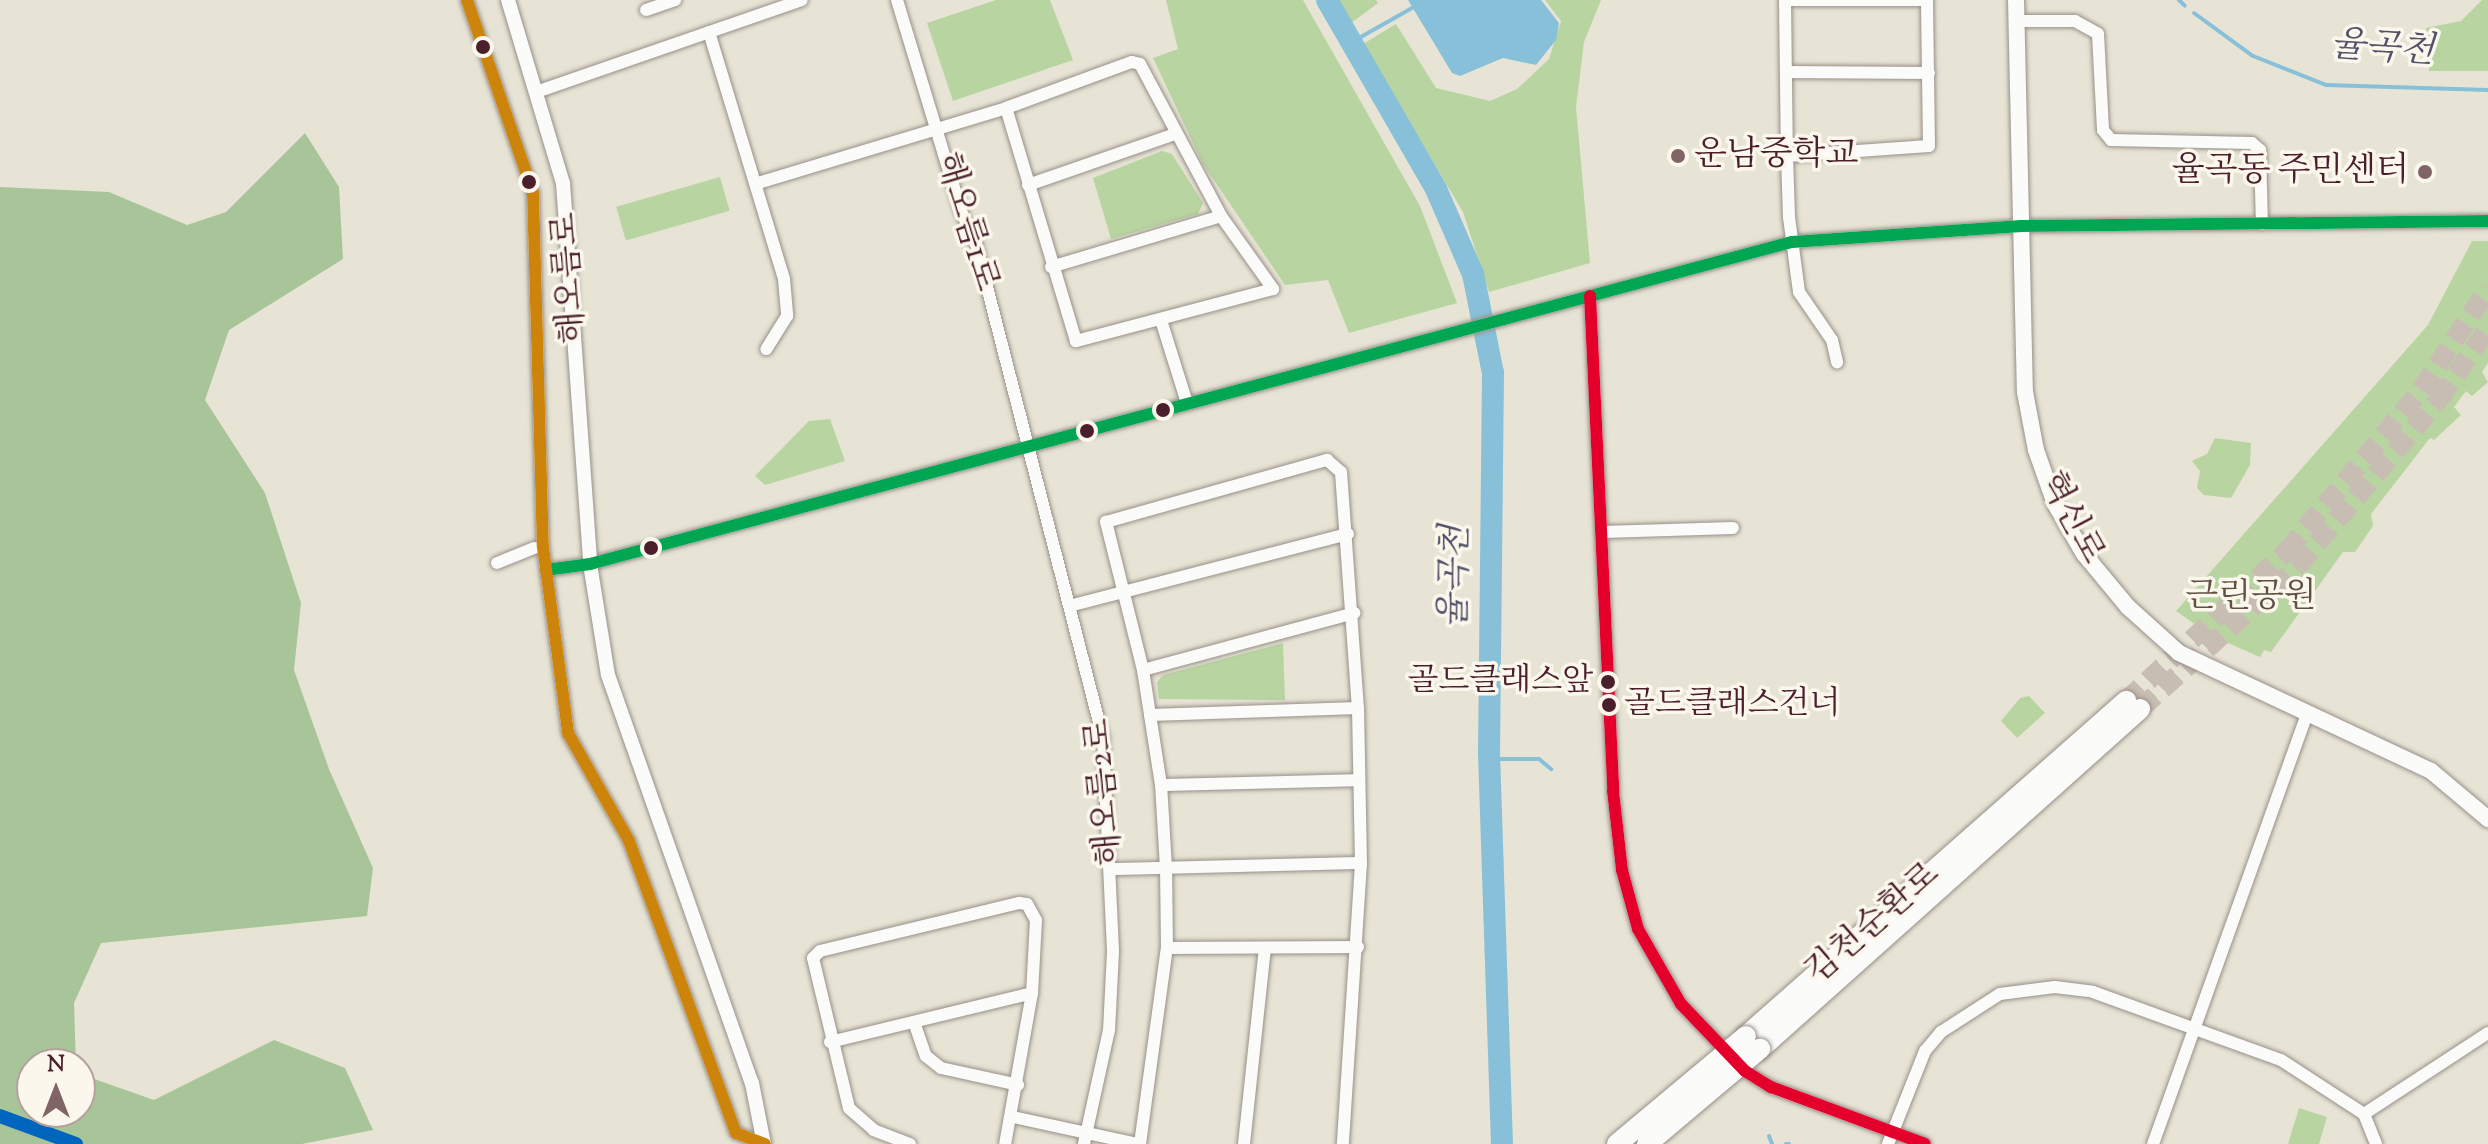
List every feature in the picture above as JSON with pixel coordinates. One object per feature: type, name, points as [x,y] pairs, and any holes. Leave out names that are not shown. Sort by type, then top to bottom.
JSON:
[{"type":"highway","name":"김천순환로","points":[[1647,1144],[1753,1042],[2133,705]]},
{"type":"highway","name":"김천순환로","points":[[1617,1144],[1753,1042]]},
{"type":"main road","name":"혁신로","points":[[2016,0],[2025,392],[2036,450],[2055,504],[2084,554],[2128,607],[2179,653],[2431,771],[2488,819]]},
{"type":"street","points":[[467,0],[533,193],[546,570],[568,733],[629,841],[736,1133],[764,1144]]},
{"type":"street","name":"해오름로","points":[[508,0],[539,91],[563,183],[590,564],[608,675],[752,1083],[764,1144]]},
{"type":"street","points":[[646,10],[675,0]]},
{"type":"street","points":[[539,91],[802,0]]},
{"type":"street","name":"해오름1로","points":[[897,0],[976,244],[1029,446]]},
{"type":"street","points":[[1787,156],[1929,146],[1927,0],[1785,0],[1787,156],[1792,242],[1803,304],[1832,340],[1837,362]]},
{"type":"street","points":[[2017,21],[2075,21],[2098,34],[2103,130],[2111,140],[2252,143],[2260,150],[2262,224]]},
{"type":"street","points":[[709,32],[758,183],[787,304],[783,327],[766,349]]},
{"type":"street","points":[[758,183],[1006,108],[1132,62],[1147,72],[1175,134],[1221,216],[1273,289],[1076,341],[1051,267],[1006,108]]},
{"type":"street","points":[[1786,72],[1929,73]]},
{"type":"street","points":[[1028,185],[1175,134]]},
{"type":"street","points":[[1051,267],[1221,216]]},
{"type":"street","points":[[546,570],[590,564],[1792,242],[2021,226],[2488,221]]},
{"type":"street","points":[[1590,296],[1617,831],[1638,929],[1658,971],[1701,1030],[1745,1071],[1771,1087],[1890,1139],[1925,1144]]},
{"type":"street","points":[[1161,320],[1187,403]]},
{"type":"street","name":"해오름2로","points":[[1029,446],[1073,605],[1103,738],[1113,869],[1109,1030],[1086,1138]]},
{"type":"street","points":[[1013,1117],[1086,1138],[1139,1144],[1167,948],[1166,868],[1161,785],[1143,670],[1106,522],[1327,460],[1341,472],[1354,613],[1358,708],[1361,863],[1343,1144]]},
{"type":"street","points":[[1603,532],[1733,528]]},
{"type":"street","points":[[1073,605],[1348,534]]},
{"type":"street","points":[[497,563],[534,548]]},
{"type":"street","points":[[1143,670],[1354,613]]},
{"type":"street","points":[[1150,715],[1358,708]]},
{"type":"street","points":[[2153,1144],[2307,713]]},
{"type":"street","points":[[1161,785],[1359,780]]},
{"type":"street","points":[[1113,869],[1361,863]]},
{"type":"street","points":[[910,1144],[874,1130],[849,1108],[812,969],[820,951],[1019,903],[1027,904],[1036,920],[1032,993],[1013,1117],[1005,1144]]},
{"type":"street","points":[[1167,948],[1358,947]]},
{"type":"street","points":[[1244,1144],[1265,949]]},
{"type":"street","points":[[1890,1139],[1925,1051],[1958,1019],[2000,994],[2055,987],[2093,992],[2195,1026],[2281,1060],[2364,1114],[2376,1144]]},
{"type":"street","points":[[830,1042],[1032,993]]},
{"type":"street","points":[[914,1022],[926,1056],[941,1068],[1018,1085]]},
{"type":"street","points":[[2364,1114],[2488,1033]]},
{"type":"green space","points":[[996,0],[1050,0],[1073,60],[953,101],[927,23]]},
{"type":"green space","points":[[1166,0],[1303,0],[1420,206],[1457,303],[1349,333],[1328,280],[1285,285],[1203,164],[1153,58],[1178,49]]},
{"type":"green space","points":[[1337,0],[1376,0],[1378,3],[1350,24]]},
{"type":"green space","points":[[1545,0],[1601,0],[1584,42],[1576,107],[1590,263],[1489,292],[1463,212],[1363,44],[1396,24],[1436,88],[1490,101],[1517,89],[1549,59],[1561,21]]},
{"type":"green space","points":[[2482,0],[2488,0],[2488,71],[2429,71],[2426,28],[2461,21]]},
{"type":"green space","points":[[305,133],[339,187],[343,259],[229,330],[205,400],[265,493],[301,603],[294,670],[329,769],[373,868],[367,916],[101,943],[74,1003],[75,1048],[16,1048],[16,1128],[96,1128],[96,1080],[154,1100],[274,1040],[345,1068],[373,1130],[302,1144],[0,1144],[0,187],[109,192],[187,225],[226,212]]},
{"type":"green space","points":[[1162,151],[1172,154],[1203,203],[1198,214],[1111,239],[1093,178]]},
{"type":"green space","points":[[720,177],[730,211],[626,240],[616,207]]},
{"type":"green space","name":"근린공원","points":[[2472,241],[2488,241],[2488,363],[2482,372],[2488,382],[2472,396],[2466,391],[2454,407],[2461,415],[2434,440],[2430,438],[2371,514],[2373,526],[2355,552],[2343,552],[2271,652],[2264,650],[2260,657],[2212,636],[2176,611],[2428,325]]},
{"type":"green space","points":[[830,419],[845,461],[765,485],[755,476],[809,421]]},
{"type":"green space","points":[[2215,438],[2251,443],[2250,465],[2231,498],[2204,495],[2197,488],[2200,471],[2192,461],[2207,454]]},
{"type":"green space","points":[[1283,643],[1285,700],[1159,699],[1157,682],[1163,675]]},
{"type":"green space","points":[[2029,696],[2045,713],[2017,738],[2001,721],[2020,698]]},
{"type":"green space","points":[[2299,1108],[2327,1117],[2319,1144],[2288,1144]]},
{"type":"water","points":[[1408,0],[1541,0],[1559,23],[1556,40],[1536,65],[1503,58],[1460,76],[1452,73]]},
{"type":"waterway","name":"율곡천","points":[[1327,0],[1436,189],[1473,274],[1493,373],[1489,753],[1502,1144]]},
{"type":"waterway","name":"율곡천","points":[[2179,0],[2185,6]]},
{"type":"waterway","name":"율곡천","points":[[1352,42],[1412,8]]},
{"type":"waterway","name":"율곡천","points":[[2194,13],[2253,56],[2326,85],[2488,90]]},
{"type":"waterway","points":[[1489,759],[1539,759],[1551,769]]},
{"type":"waterway","points":[[1769,1136],[1772,1144]]},
{"type":"tunnel","points":[[2126,701],[2287,551],[2421,390],[2488,289]]},
{"type":"tunnel","points":[[2140,709],[2298,566],[2439,399],[2488,329]]},
{"type":"transit line","points":[[467,0],[533,193],[543,547],[568,733],[629,841],[736,1133],[765,1144]]},
{"type":"transit line","points":[[546,570],[590,564],[1792,242],[2021,226],[2488,221]]},
{"type":"transit line","points":[[1590,296],[1613,791],[1622,870],[1638,929],[1681,1004],[1745,1071],[1771,1087],[1925,1144]]},
{"type":"transit line","points":[[0,1116],[76,1144]]},
{"type":"place","name":"운남중학교","points":[[1678,156]]},
{"type":"place","name":"율곡동 주민센터","points":[[2425,172]]},
{"type":"place","name":"골드클래스앞","points":[[1608,682]]},
{"type":"place","name":"골드클래스건너","points":[[1609,705]]}]
